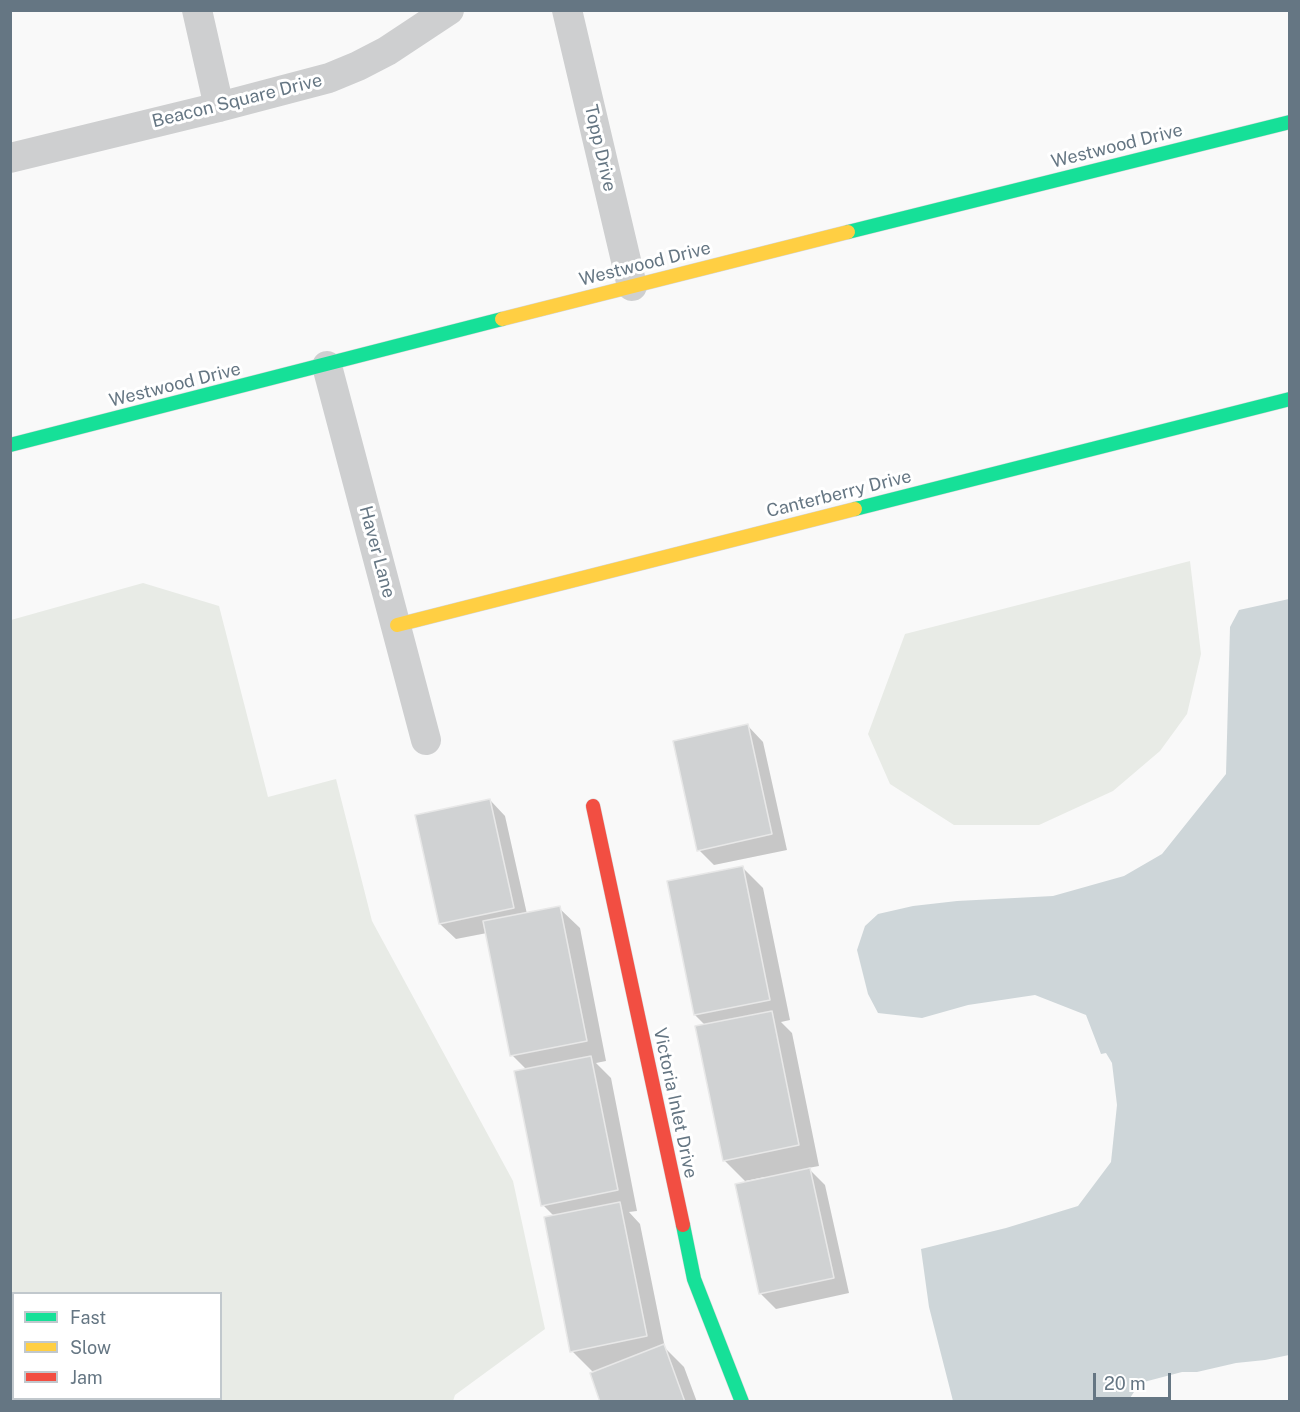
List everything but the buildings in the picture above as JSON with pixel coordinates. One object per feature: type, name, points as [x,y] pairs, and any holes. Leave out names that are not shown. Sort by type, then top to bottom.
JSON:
[{"type":"street","points":[[197,10],[219,107]]},
{"type":"street","name":"Beacon Square Drive","points":[[10,158],[329,78],[358,66],[418,32],[449,10]]},
{"type":"street","name":"Topp Drive","points":[[567,10],[632,286]]},
{"type":"street","name":"Westwood Drive","points":[[10,445],[327,366],[632,286],[1290,122]]},
{"type":"street","name":"Haver Lane","points":[[327,366],[426,740]]},
{"type":"street","name":"Canterberry Drive","points":[[397,625],[1290,399]]},
{"type":"street","name":"Victoria Inlet Drive","points":[[593,806],[694,1279],[742,1401]]},
{"type":"shaded area","points":[[1190,561],[1201,654],[1187,714],[1160,751],[1113,791],[1039,825],[954,825],[890,784],[868,734],[905,634]]},
{"type":"shaded area","points":[[143,583],[219,606],[268,797],[336,779],[372,921],[513,1181],[545,1329],[455,1395],[453,1401],[11,1401],[11,620]]},
{"type":"shaded area","points":[[1289,599],[1289,1355],[1197,1372],[1182,1372],[1140,1383],[1128,1401],[953,1401],[929,1307],[921,1249],[1006,1228],[1078,1206],[1111,1162],[1117,1105],[1112,1063],[1106,1053],[1101,1054],[1086,1015],[1035,995],[968,1005],[922,1018],[878,1013],[868,994],[857,950],[865,926],[878,914],[913,906],[957,901],[1053,896],[1124,876],[1162,854],[1226,774],[1230,627],[1239,610]]},
{"type":"traffic: fast","points":[[848,232],[1290,122]]},
{"type":"traffic: fast","points":[[10,445],[502,319]]},
{"type":"traffic: fast","points":[[855,509],[1290,399]]},
{"type":"traffic: fast","points":[[683,1225],[694,1279],[742,1402]]},
{"type":"traffic: slow","points":[[502,319],[848,232]]},
{"type":"traffic: slow","points":[[397,625],[855,509]]},
{"type":"traffic: jam","points":[[593,806],[683,1225]]}]
